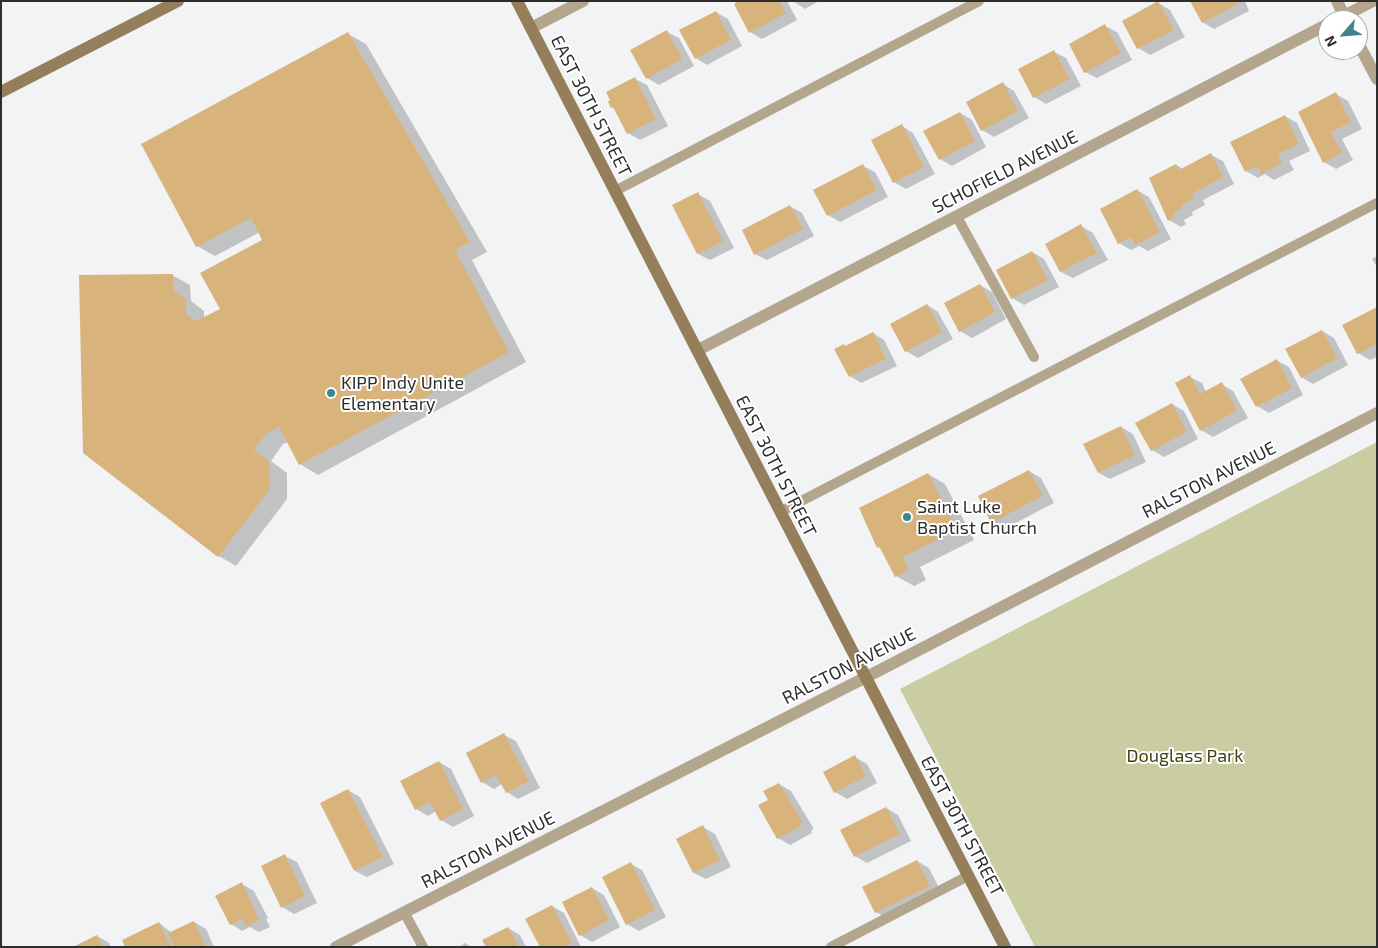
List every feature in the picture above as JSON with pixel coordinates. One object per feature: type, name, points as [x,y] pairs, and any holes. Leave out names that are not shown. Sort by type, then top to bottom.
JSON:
[{"type":"main road","points":[[1,92],[178,1]]},
{"type":"main road","name":"EAST 30TH STREET","points":[[517,1],[1005,947]]},
{"type":"street","points":[[531,28],[583,1]]},
{"type":"street","points":[[1358,10],[1373,1]]},
{"type":"street","name":"SCHOFIELD AVENUE","points":[[698,350],[1318,29]]},
{"type":"street","points":[[1367,60],[1377,79]]},
{"type":"street","name":"RALSTON AVENUE","points":[[336,947],[865,678],[1377,412]]},
{"type":"lane","points":[[615,191],[979,1]]},
{"type":"lane","points":[[780,512],[1377,203]]},
{"type":"lane","points":[[956,216],[1034,357]]},
{"type":"lane","points":[[831,947],[968,876]]},
{"type":"lane","points":[[404,912],[423,947]]},
{"type":"green space","name":"Douglass Park","points":[[1377,442],[1377,947],[1035,947],[900,689]]},
{"type":"building","points":[[738,1],[779,1],[786,13],[749,33],[734,4]]},
{"type":"building","points":[[1158,1],[1174,30],[1137,49],[1122,21]]},
{"type":"building","points":[[1190,1],[1237,1],[1238,4],[1202,23]]},
{"type":"building","points":[[716,11],[731,40],[695,59],[679,30]]},
{"type":"building","points":[[1105,24],[1121,53],[1084,73],[1069,44]]},
{"type":"building","points":[[667,30],[682,59],[646,79],[630,50]]},
{"type":"building","points":[[348,32],[470,242],[455,250],[509,352],[299,465],[279,427],[266,434],[254,450],[269,461],[270,489],[218,557],[83,453],[79,275],[173,274],[173,290],[186,299],[186,314],[196,321],[220,309],[200,273],[262,240],[251,218],[196,247],[141,144]]},
{"type":"building","points":[[1054,50],[1070,79],[1033,98],[1018,69]]},
{"type":"building","points":[[635,77],[656,119],[627,134],[613,107],[611,108],[608,102],[610,100],[606,92]]},
{"type":"building","points":[[1003,82],[1018,111],[981,131],[966,102]]},
{"type":"building","points":[[1336,92],[1351,122],[1331,132],[1342,153],[1323,163],[1298,112]]},
{"type":"building","points":[[960,112],[975,141],[939,160],[923,131]]},
{"type":"building","points":[[1285,115],[1299,144],[1278,154],[1282,163],[1261,174],[1257,166],[1245,172],[1230,142]]},
{"type":"building","points":[[902,124],[924,167],[893,183],[871,140]]},
{"type":"building","points":[[1211,153],[1223,177],[1192,194],[1194,198],[1181,205],[1182,208],[1173,213],[1175,217],[1168,221],[1149,178],[1176,164],[1179,170]]},
{"type":"building","points":[[863,164],[877,190],[827,216],[813,190]]},
{"type":"building","points":[[1137,189],[1160,232],[1135,245],[1131,237],[1118,244],[1100,209]]},
{"type":"building","points":[[698,192],[723,241],[697,254],[672,205]]},
{"type":"building","points":[[790,205],[803,229],[754,255],[742,230]]},
{"type":"building","points":[[1081,224],[1097,253],[1060,272],[1045,244]]},
{"type":"building","points":[[1032,251],[1048,280],[1011,299],[996,270]]},
{"type":"building","points":[[980,284],[995,312],[959,332],[944,303]]},
{"type":"building","points":[[927,304],[942,332],[905,352],[890,324]]},
{"type":"building","points":[[1377,307],[1377,344],[1357,354],[1342,325]]},
{"type":"building","points":[[1322,330],[1337,358],[1301,378],[1285,349]]},
{"type":"building","points":[[873,332],[886,359],[849,377],[834,349],[844,344],[845,346]]},
{"type":"building","points":[[1277,359],[1292,388],[1256,407],[1240,379]]},
{"type":"building","points":[[1190,375],[1200,394],[1222,382],[1237,411],[1200,431],[1175,383]]},
{"type":"building","points":[[1172,403],[1187,432],[1151,451],[1135,423]]},
{"type":"building","points":[[1121,426],[1135,455],[1098,473],[1083,444]]},
{"type":"building","points":[[1029,470],[1043,496],[991,523],[978,496]]},
{"type":"building","name":"Saint Luke Baptist Church","points":[[928,473],[957,530],[903,557],[909,570],[895,577],[879,546],[877,548],[859,508]]},
{"type":"building","points":[[504,733],[529,781],[506,793],[496,775],[481,783],[466,753]]},
{"type":"building","points":[[855,755],[866,776],[834,793],[823,772]]},
{"type":"building","points":[[439,761],[463,809],[440,821],[430,802],[415,810],[400,781]]},
{"type":"building","points":[[779,783],[803,822],[800,823],[801,826],[777,839],[758,805],[768,800],[763,791]]},
{"type":"building","points":[[348,789],[383,857],[354,871],[320,803]]},
{"type":"building","points":[[886,807],[900,834],[854,857],[840,830]]},
{"type":"building","points":[[703,825],[720,860],[693,873],[676,839]]},
{"type":"building","points":[[285,854],[305,896],[281,908],[261,866]]},
{"type":"building","points":[[917,860],[930,886],[875,913],[862,887]]},
{"type":"building","points":[[631,862],[655,910],[626,925],[602,877]]},
{"type":"building","points":[[242,882],[259,920],[246,927],[242,919],[230,925],[215,896]]},
{"type":"building","points":[[592,887],[609,920],[579,936],[562,902]]},
{"type":"building","points":[[552,905],[572,943],[564,947],[540,947],[525,919]]},
{"type":"building","points":[[194,921],[206,947],[174,947],[168,933]]},
{"type":"building","points":[[159,922],[171,947],[125,947],[122,940]]},
{"type":"building","points":[[508,927],[519,947],[486,947],[482,940]]},
{"type":"building","points":[[97,935],[103,947],[73,947]]},
{"type":"place","name":"KIPP Indy Unite Elementary","points":[[331,393]]},
{"type":"place","name":"Saint Luke Baptist Church","points":[[907,517]]}]
